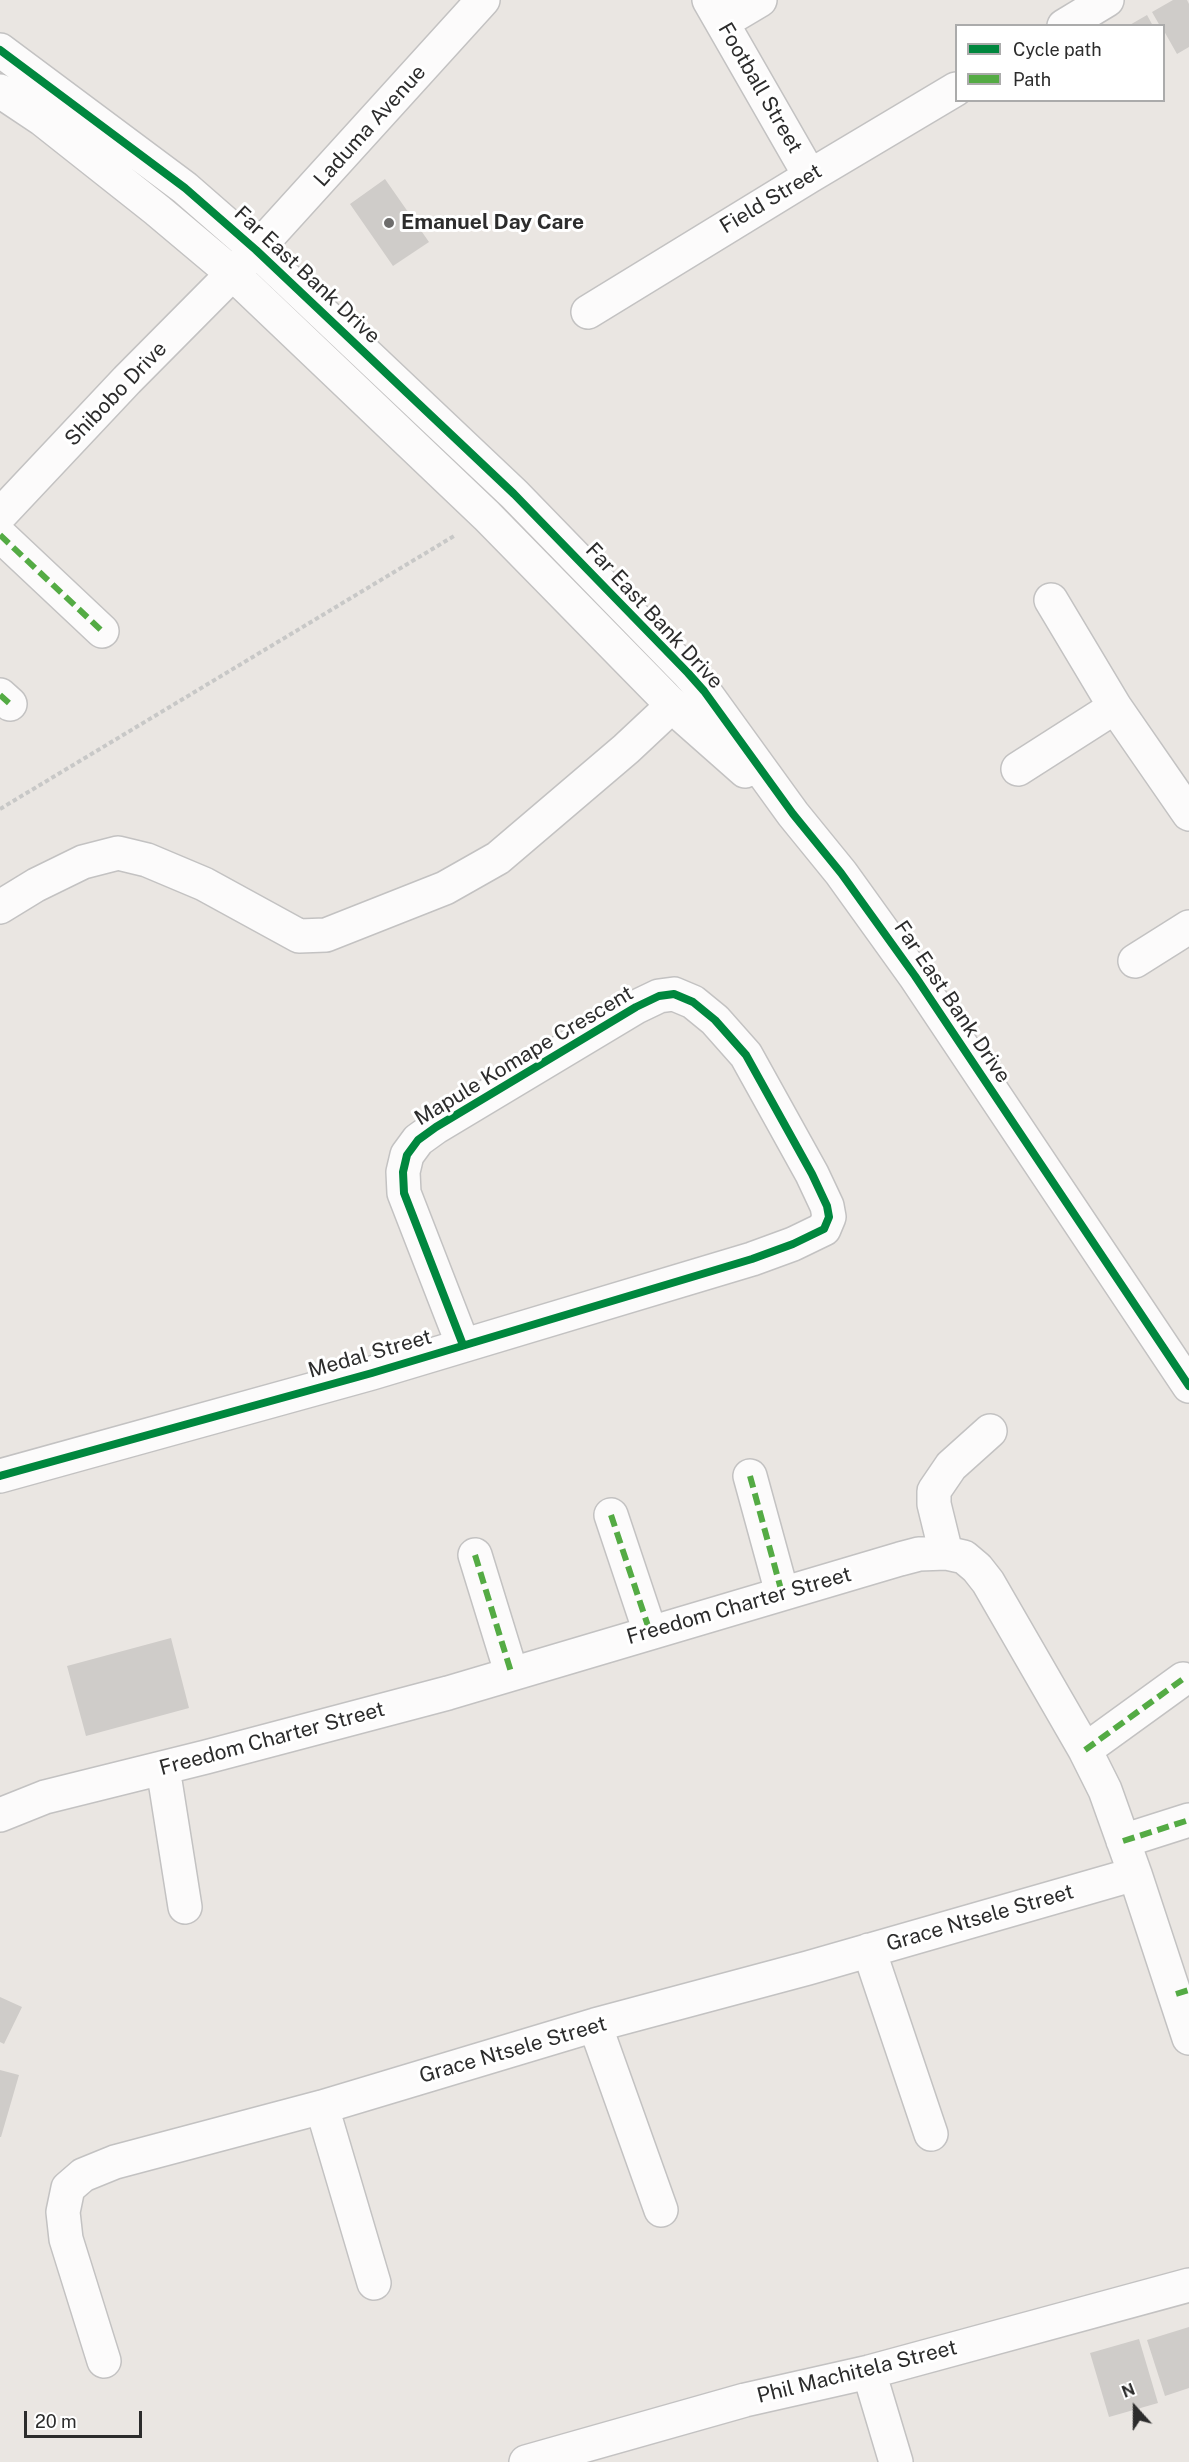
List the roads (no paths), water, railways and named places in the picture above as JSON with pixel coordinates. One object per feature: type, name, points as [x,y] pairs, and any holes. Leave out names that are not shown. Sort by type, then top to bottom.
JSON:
[{"type":"street","name":"Laduma Avenue","points":[[232,273],[483,0]]},
{"type":"street","points":[[716,11],[760,0]]},
{"type":"street","points":[[1067,24],[1107,0]]},
{"type":"street","name":"Football Street","points":[[716,11],[810,176]]},
{"type":"street","name":"Far East Bank Drive","points":[[0,50],[185,188],[255,250],[514,494],[704,691],[915,976],[1189,1386]]},
{"type":"street","name":"Far East Bank Drive","points":[[0,90],[42,119],[232,273],[487,516],[673,705],[793,814]]},
{"type":"street","name":"Field Street","points":[[588,312],[955,90]]},
{"type":"street","name":"Shibobo Drive","points":[[0,515],[232,273]]},
{"type":"street","points":[[0,535],[102,631]]},
{"type":"street","points":[[1051,600],[1115,707],[1185,801]]},
{"type":"street","points":[[0,907],[36,885],[83,862],[118,853],[147,860],[204,884],[299,936],[326,935],[445,888],[498,858],[610,763],[673,705]]},
{"type":"street","points":[[1018,769],[1115,707]]},
{"type":"street","points":[[1135,961],[1189,927]]},
{"type":"street","name":"Mapule Komape Crescent","points":[[463,1345],[404,1193],[403,1172],[407,1155],[418,1140],[436,1127],[659,996],[674,994],[693,1002],[715,1020],[746,1055],[812,1174],[827,1206],[828,1224],[816,1234]]},
{"type":"street","name":"Medal Street","points":[[0,1476],[349,1380],[752,1259],[816,1234]]},
{"type":"street","points":[[946,1553],[934,1504],[934,1491],[951,1466],[990,1431]]},
{"type":"street","points":[[750,1476],[782,1593]]},
{"type":"street","points":[[611,1515],[650,1632]]},
{"type":"street","name":"Freedom Charter Street","points":[[0,1815],[45,1797],[448,1693],[512,1672],[919,1554],[946,1553],[964,1557],[988,1582],[1085,1750],[1105,1790],[1135,1874],[1182,1992],[1189,2038]]},
{"type":"street","points":[[475,1555],[512,1672]]},
{"type":"street","points":[[1085,1750],[1183,1679]]},
{"type":"street","points":[[163,1768],[185,1907]]},
{"type":"street","points":[[1123,1841],[1189,1820]]},
{"type":"street","name":"Grace Ntsele Street","points":[[104,2361],[66,2239],[63,2212],[68,2188],[82,2175],[115,2162],[322,2107],[595,2025],[1135,1874]]},
{"type":"street","points":[[869,1950],[931,2134]]},
{"type":"street","points":[[595,2025],[661,2210]]},
{"type":"street","points":[[322,2107],[374,2283]]},
{"type":"street","name":"Phil Machitela Street","points":[[526,2462],[745,2400],[869,2372],[1189,2285]]},
{"type":"street","points":[[869,2372],[896,2462]]},
{"type":"place","name":"Emanuel Day Care","points":[[389,223]]}]
